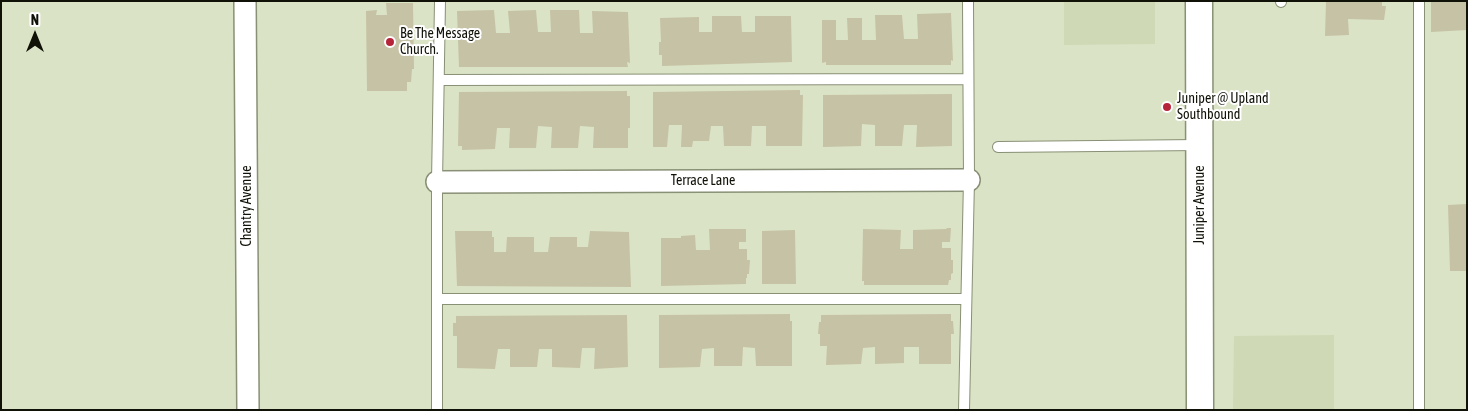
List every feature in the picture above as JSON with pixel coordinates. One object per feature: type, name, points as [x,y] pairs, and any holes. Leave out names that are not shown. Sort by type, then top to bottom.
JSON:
[{"type":"street","name":"Chantry Avenue","points":[[245,1],[248,410]]},
{"type":"street","name":"Juniper Avenue","points":[[1199,1],[1200,410]]},
{"type":"street","name":"Terrace Lane","points":[[437,182],[969,180]]},
{"type":"lane","points":[[437,410],[437,182],[440,1]]},
{"type":"lane","points":[[964,410],[969,180],[968,1]]},
{"type":"lane","points":[[1419,1],[1419,410]]},
{"type":"lane","points":[[439,80],[967,79]]},
{"type":"lane","points":[[998,147],[1200,145]]},
{"type":"lane","points":[[437,300],[966,300]]},
{"type":"shaded area","points":[[1064,1],[1155,1],[1155,44],[1064,45]]},
{"type":"shaded area","points":[[1334,335],[1334,410],[1233,410],[1234,336]]},
{"type":"building","points":[[1326,1],[1382,1],[1382,6],[1386,6],[1384,20],[1348,19],[1349,35],[1325,36]]},
{"type":"building","points":[[1431,1],[1467,1],[1467,30],[1431,32]]},
{"type":"building","name":"Be The Message Church.","points":[[386,3],[413,3],[414,69],[412,69],[411,82],[407,82],[407,91],[367,91],[366,11],[377,10],[376,15],[387,15]]},
{"type":"building","points":[[494,10],[496,33],[510,33],[508,11],[536,10],[538,32],[551,32],[550,10],[579,10],[580,33],[593,33],[592,11],[628,12],[630,63],[627,62],[628,67],[459,67],[457,11]]},
{"type":"building","points":[[951,13],[953,61],[951,60],[951,65],[826,65],[826,62],[822,63],[822,20],[836,20],[836,40],[848,40],[847,18],[862,18],[862,40],[876,40],[875,15],[902,15],[904,39],[918,39],[917,14]]},
{"type":"building","points":[[712,16],[741,16],[742,32],[755,32],[755,16],[791,16],[792,62],[662,66],[662,55],[659,55],[659,42],[661,42],[660,18],[699,17],[699,32],[712,32]]},
{"type":"building","points":[[800,90],[800,95],[803,95],[802,146],[766,146],[766,126],[752,126],[751,146],[724,146],[723,126],[711,126],[709,141],[693,141],[692,147],[681,147],[682,125],[669,125],[667,147],[653,147],[653,92]]},
{"type":"building","points":[[627,91],[627,96],[630,96],[628,148],[593,148],[594,127],[580,126],[578,148],[551,148],[552,127],[538,126],[536,148],[509,148],[510,128],[497,128],[495,149],[462,150],[462,146],[458,146],[459,92]]},
{"type":"building","points":[[952,94],[952,146],[916,147],[917,125],[904,125],[902,146],[875,146],[875,125],[862,124],[861,146],[823,147],[823,95]]},
{"type":"building","points":[[1467,204],[1467,271],[1450,271],[1448,205]]},
{"type":"building","points":[[951,228],[950,242],[942,242],[942,248],[951,248],[951,260],[953,260],[953,273],[948,285],[864,285],[864,281],[862,281],[863,229],[901,230],[900,249],[913,249],[913,230]]},
{"type":"building","points":[[709,229],[746,229],[746,242],[739,242],[739,249],[747,249],[747,260],[750,260],[746,284],[661,286],[661,238],[681,238],[681,236],[695,235],[696,250],[710,250]]},
{"type":"building","points":[[795,230],[796,284],[762,284],[762,231]]},
{"type":"building","points":[[455,231],[492,231],[494,252],[506,252],[507,237],[534,237],[534,252],[548,252],[550,237],[577,237],[577,247],[588,247],[590,231],[629,232],[631,287],[457,286]]},
{"type":"building","points":[[790,314],[790,321],[792,321],[792,366],[756,366],[755,348],[743,347],[742,366],[714,366],[714,348],[702,349],[700,367],[659,368],[659,315]]},
{"type":"building","points":[[951,314],[954,334],[951,334],[951,364],[919,364],[919,347],[904,347],[904,363],[875,364],[875,347],[863,348],[861,364],[826,365],[827,346],[820,346],[820,334],[818,334],[821,315]]},
{"type":"building","points":[[627,315],[628,367],[594,369],[595,348],[582,348],[580,368],[552,367],[552,349],[539,349],[537,367],[510,367],[510,349],[498,349],[495,369],[457,368],[457,336],[453,336],[453,323],[456,323],[456,316]]},
{"type":"place","name":"Be The Message Church.","points":[[390,42]]},
{"type":"place","name":"Juniper @ Upland Southbound","points":[[1167,107]]}]
